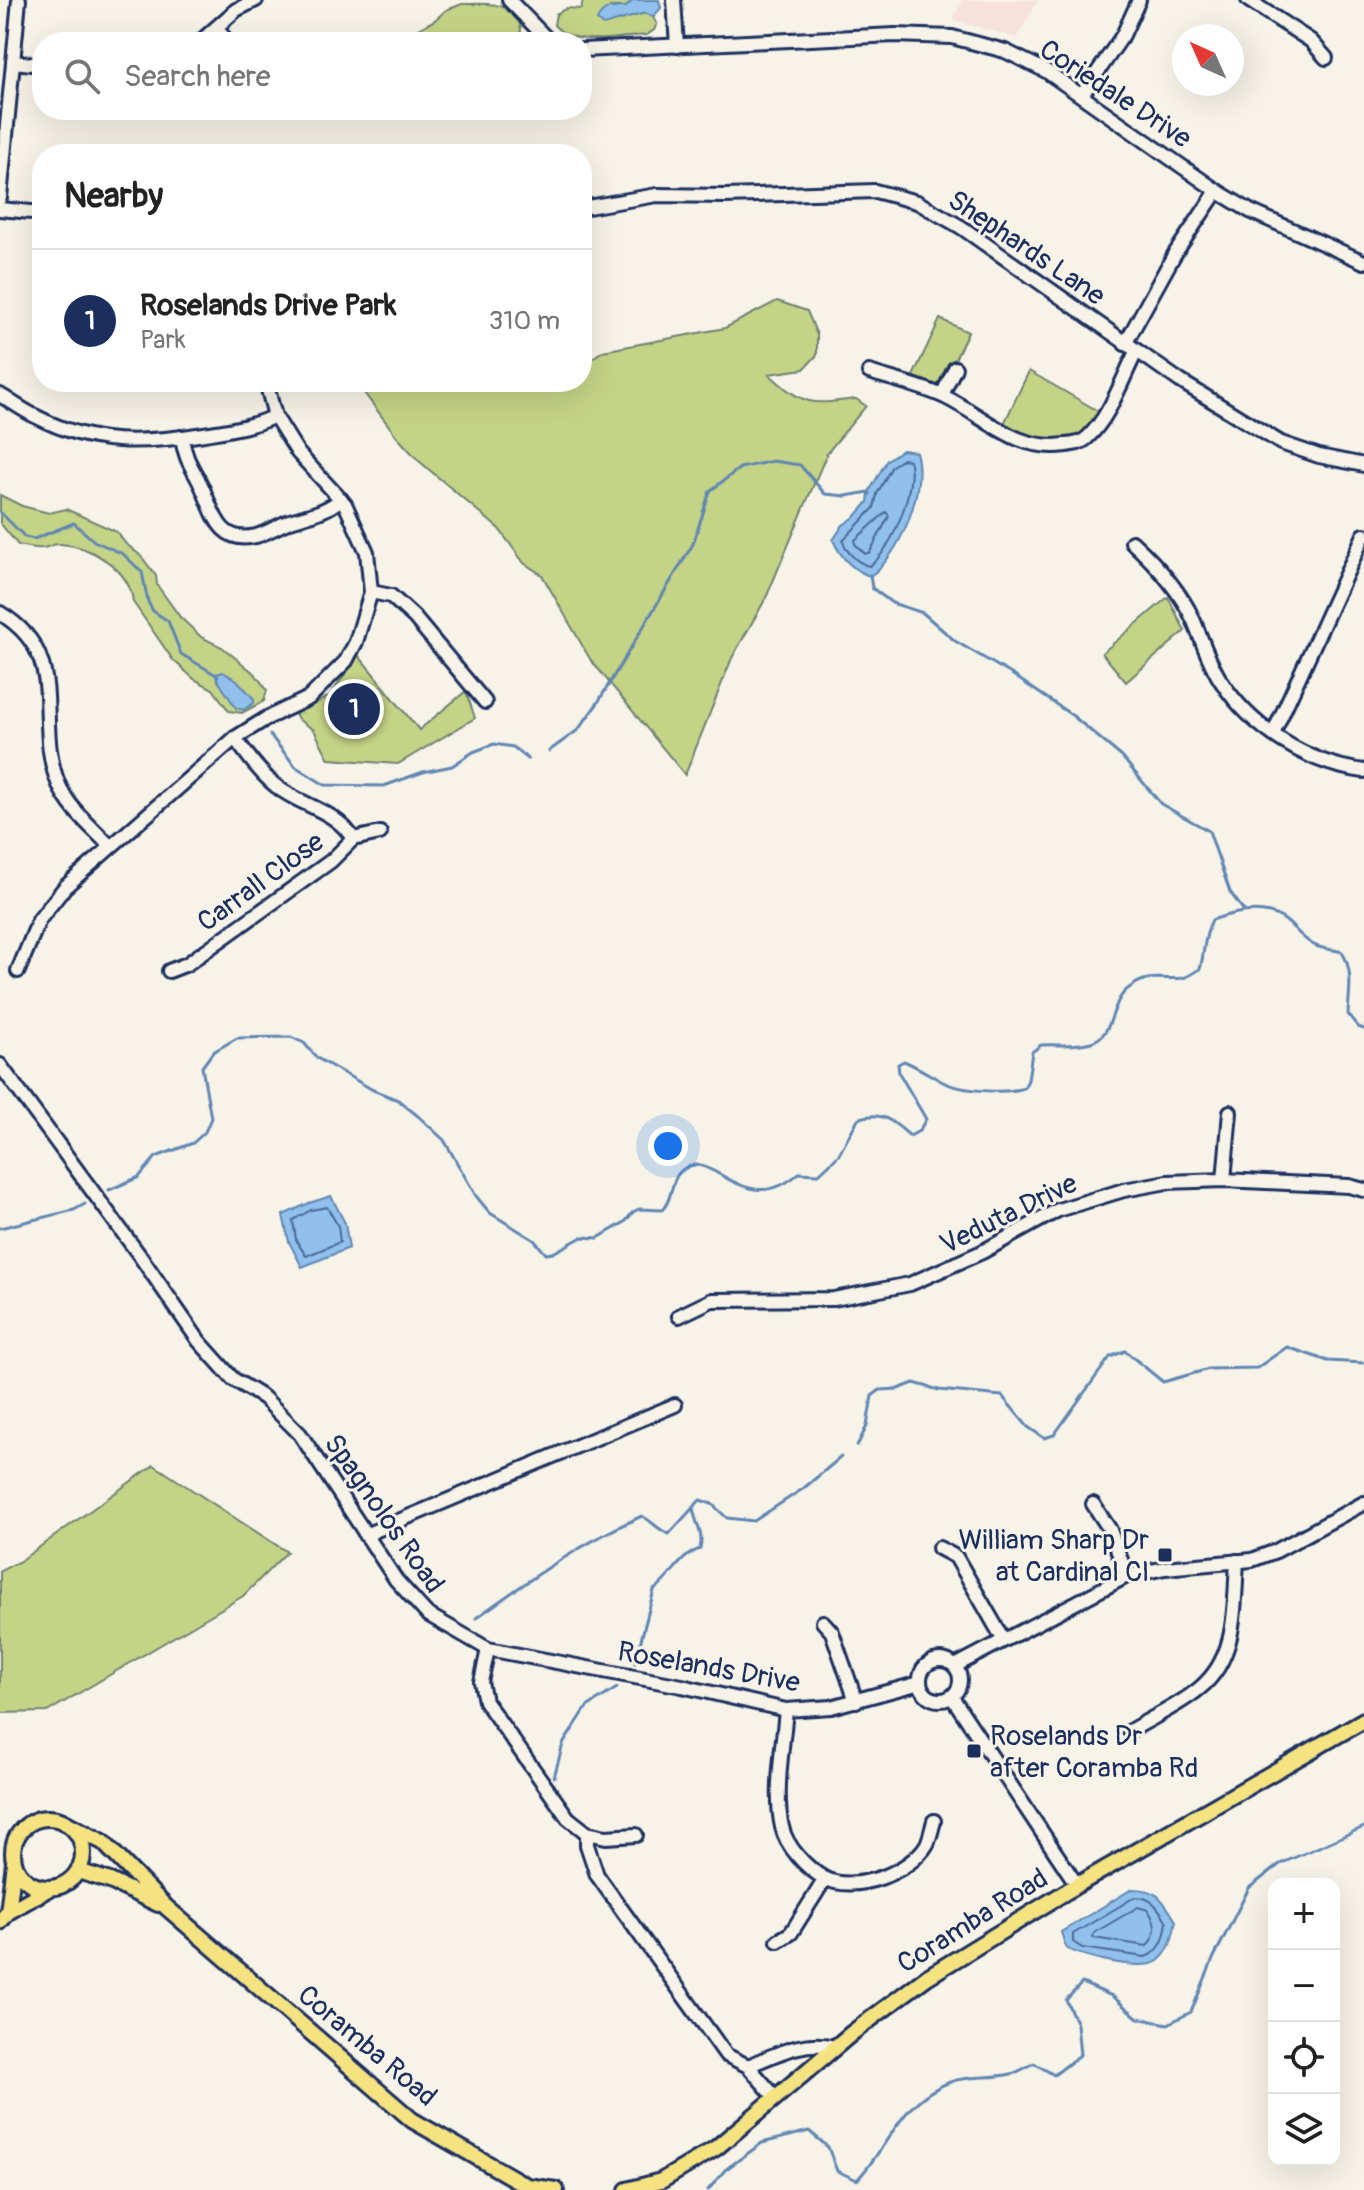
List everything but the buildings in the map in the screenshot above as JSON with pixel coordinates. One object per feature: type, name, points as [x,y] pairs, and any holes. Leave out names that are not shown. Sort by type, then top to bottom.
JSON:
[{"type":"main road","name":"Coramba Road","points":[[627,2190],[661,2181],[716,2148],[888,2004],[927,1977],[1077,1885],[1364,1720]]},
{"type":"main road","points":[[40,1819],[62,1821],[79,1837],[83,1848],[83,1860],[78,1871],[71,1881],[48,1889],[4,1917],[15,1840],[30,1823],[40,1819]]},
{"type":"main road","name":"Coramba Road","points":[[62,1821],[103,1842],[166,1907],[412,2120],[527,2186],[556,2190]]},
{"type":"main road","points":[[14,1863],[26,1881],[48,1889]]},
{"type":"main road","name":"Coramba Road","points":[[78,1871],[110,1881],[166,1907]]},
{"type":"street","points":[[0,198],[19,0]]},
{"type":"street","points":[[211,32],[236,10],[256,0]]},
{"type":"street","points":[[509,0],[540,32]]},
{"type":"street","points":[[674,0],[677,46]]},
{"type":"street","points":[[1082,95],[1123,35],[1139,0]]},
{"type":"street","points":[[1248,0],[1311,41],[1326,58]]},
{"type":"street","points":[[216,28],[219,32]]},
{"type":"street","name":"Coriedale Drive","points":[[592,50],[895,35],[952,37],[1005,51],[1046,71],[1217,191],[1286,228],[1364,262]]},
{"type":"street","points":[[13,62],[32,64]]},
{"type":"street","name":"Shephards Lane","points":[[592,206],[657,195],[875,191],[917,202],[961,227],[1130,348],[1281,443],[1319,456],[1364,465]]},
{"type":"street","points":[[869,372],[942,395],[1017,441],[1045,446],[1079,443],[1101,423],[1130,348],[1174,255],[1217,191]]},
{"type":"street","points":[[0,209],[32,212]]},
{"type":"street","points":[[942,395],[955,368]]},
{"type":"street","points":[[18,971],[39,920],[65,887],[235,738],[309,698],[346,661],[365,618],[371,592],[367,552],[356,524],[341,499],[298,453],[275,416],[269,392]]},
{"type":"street","points":[[0,395],[35,417],[87,437],[139,442],[256,425],[275,416]]},
{"type":"street","points":[[182,437],[188,464],[205,492],[219,526],[229,534],[255,536],[314,515],[341,499]]},
{"type":"street","points":[[1273,734],[1364,535]]},
{"type":"street","points":[[1132,542],[1156,564],[1176,589],[1192,616],[1221,681],[1241,707],[1273,734],[1304,754],[1340,768],[1364,771]]},
{"type":"street","points":[[371,592],[391,596],[414,617],[485,702]]},
{"type":"street","points":[[0,613],[32,640],[44,666],[53,765],[59,785],[72,806],[110,846]]},
{"type":"street","points":[[235,738],[278,788],[332,817],[348,830],[353,839]]},
{"type":"street","name":"Carrall Close","points":[[169,971],[187,964],[287,893],[331,861],[353,839],[380,833]]},
{"type":"street","name":"Spagnolos Road","points":[[0,1065],[218,1365],[233,1379],[264,1398],[300,1434],[396,1580],[427,1614],[488,1649]]},
{"type":"street","points":[[1224,1180],[1230,1112]]},
{"type":"street","name":"Veduta Drive","points":[[679,1316],[712,1300],[834,1299],[883,1291],[937,1274],[1058,1210],[1082,1201],[1167,1182],[1224,1180],[1349,1186],[1364,1190]]},
{"type":"street","points":[[365,1535],[675,1405]]},
{"type":"street","points":[[920,1683],[930,1697],[941,1700],[952,1697],[960,1682],[955,1666],[1127,1576],[1165,1568],[1252,1560],[1276,1551],[1364,1503]]},
{"type":"street","points":[[1093,1504],[1110,1530],[1127,1576]]},
{"type":"street","points":[[939,1548],[956,1557],[1003,1639]]},
{"type":"street","points":[[1130,1731],[1199,1689],[1216,1672],[1231,1634],[1237,1561]]},
{"type":"street","points":[[823,1622],[832,1632],[856,1701]]},
{"type":"street","points":[[488,1649],[481,1682],[485,1701],[568,1818],[587,1833],[606,1837],[636,1835]]},
{"type":"street","name":"Roselands Drive","points":[[488,1649],[682,1686],[786,1710],[831,1707],[920,1683],[922,1672],[934,1660],[946,1660],[955,1666]]},
{"type":"street","points":[[952,1697],[1077,1885]]},
{"type":"street","points":[[786,1710],[780,1793],[782,1826],[789,1843],[801,1859],[825,1879],[859,1882],[883,1879],[911,1863],[927,1844],[934,1821]]},
{"type":"street","points":[[587,1833],[587,1845],[597,1875],[726,2055],[748,2066],[776,2098]]},
{"type":"street","points":[[778,1941],[791,1933],[825,1879]]},
{"type":"street","points":[[748,2066],[800,2045],[819,2043],[835,2047]]},
{"type":"shaded area","points":[[962,0],[1038,0],[1017,38],[953,20]]},
{"type":"green space","points":[[583,0],[633,0],[626,7],[611,7],[627,18],[646,13],[657,24],[647,35],[598,39],[592,39],[592,32],[563,32],[554,25],[556,14],[567,8],[581,9]]},
{"type":"green space","points":[[462,4],[502,6],[517,18],[521,32],[413,32],[446,10]]},
{"type":"green space","points":[[777,301],[807,311],[817,335],[817,355],[804,369],[769,374],[808,401],[856,399],[866,406],[827,453],[766,598],[732,658],[685,775],[590,659],[542,575],[524,563],[499,529],[419,461],[364,392],[592,392],[592,358],[603,351],[725,328]]},
{"type":"green space","points":[[940,319],[968,332],[941,389],[913,376]]},
{"type":"green space","points":[[1029,371],[1105,415],[1086,439],[1060,446],[1000,432]]},
{"type":"green space","points":[[0,495],[22,506],[49,513],[66,509],[117,532],[156,576],[157,585],[180,617],[201,637],[222,647],[255,674],[267,690],[264,701],[242,713],[229,711],[213,689],[194,679],[173,660],[133,602],[125,579],[117,570],[96,555],[73,546],[58,544],[40,548],[18,545],[0,523]]},
{"type":"green space","points":[[1168,597],[1185,631],[1126,682],[1102,653]]},
{"type":"green space","points":[[358,655],[419,730],[466,691],[475,718],[398,764],[329,759],[314,730],[295,714],[330,696]]},
{"type":"green space","points":[[154,1465],[287,1552],[243,1596],[47,1712],[0,1713],[0,1571],[20,1561]]},
{"type":"water","points":[[633,0],[659,0],[661,8],[653,17],[645,13],[603,25],[597,20],[605,10],[626,7]]},
{"type":"water","points":[[902,450],[916,452],[918,484],[914,502],[909,520],[892,553],[870,576],[848,562],[833,540],[843,525],[868,502],[869,492],[887,460]]},
{"type":"water","points":[[223,672],[237,680],[254,703],[243,710],[236,708],[217,679],[216,674]]},
{"type":"water","points":[[331,1196],[345,1223],[349,1248],[302,1267],[289,1242],[283,1215]]},
{"type":"water","points":[[1132,1889],[1154,1893],[1176,1921],[1169,1948],[1158,1961],[1126,1964],[1066,1948],[1061,1932]]},
{"type":"waterway","points":[[549,751],[578,730],[597,704],[693,544],[710,491],[740,468],[773,461],[800,465],[825,494],[870,494]]},
{"type":"waterway","points":[[0,512],[25,537],[34,539],[74,523],[94,541],[123,554],[142,572],[148,602],[153,611],[168,621],[181,654],[218,676]]},
{"type":"waterway","points":[[870,575],[872,588],[892,603],[923,613],[955,641],[1013,675],[1073,716],[1122,757],[1161,804],[1209,831],[1230,892],[1244,911]]},
{"type":"waterway","points":[[270,735],[296,767],[325,785],[384,786],[423,772],[452,766],[473,752],[494,744],[513,747],[528,759]]},
{"type":"waterway","points":[[109,1190],[139,1177],[156,1157],[193,1143],[205,1132],[211,1118],[202,1067],[213,1052],[237,1038],[291,1037],[304,1043],[317,1058],[373,1090],[398,1100],[444,1140],[476,1196],[490,1213],[534,1240],[546,1254],[582,1237],[598,1238],[625,1222],[639,1209],[662,1210],[676,1177],[685,1168],[696,1165],[707,1168],[747,1187],[763,1190],[780,1186],[799,1173],[819,1174],[838,1156],[858,1119],[880,1116],[910,1136],[919,1131],[926,1119],[899,1073],[898,1064],[904,1061],[960,1088],[995,1091],[1024,1088],[1032,1052],[1041,1045],[1078,1044],[1099,1039],[1123,994],[1136,983],[1150,979],[1183,978],[1200,969],[1209,926],[1212,920],[1221,917],[1250,912],[1269,913],[1286,921],[1312,944],[1342,952],[1349,974],[1348,1014],[1358,1027],[1364,1029]]},
{"type":"waterway","points":[[0,1228],[74,1210],[85,1204]]},
{"type":"waterway","points":[[857,1446],[867,1426],[872,1396],[880,1390],[898,1389],[914,1383],[939,1390],[1002,1396],[1028,1427],[1044,1438],[1054,1435],[1110,1357],[1125,1351],[1163,1382],[1209,1369],[1257,1368],[1287,1347],[1328,1361],[1364,1363]]},
{"type":"waterway","points":[[476,1618],[577,1550],[642,1516],[669,1534],[700,1500],[712,1504],[727,1518],[754,1521],[804,1488],[841,1457]]},
{"type":"waterway","points":[[635,1663],[654,1590],[686,1557],[700,1549],[700,1533],[693,1507]]},
{"type":"waterway","points":[[554,1777],[563,1744],[587,1707],[617,1688]]},
{"type":"waterway","points":[[708,2190],[725,2170],[762,2143],[809,2131],[828,2147],[837,2171],[857,2180],[907,2112],[933,2090],[957,2080],[1011,2074],[1034,2063],[1054,2075],[1080,2055],[1077,2024],[1066,2000],[1082,1983],[1112,1996],[1138,2018],[1168,2024],[1191,2012],[1214,1957],[1249,1888],[1280,1864],[1364,1827]]},
{"type":"place","name":"Roselands Drive Park","points":[[354,709]]},
{"type":"place","name":"William Sharp Dr at Cardinal Cl","points":[[1165,1555]]},
{"type":"place","name":"Roselands Dr after Coramba Rd","points":[[974,1751]]}]
